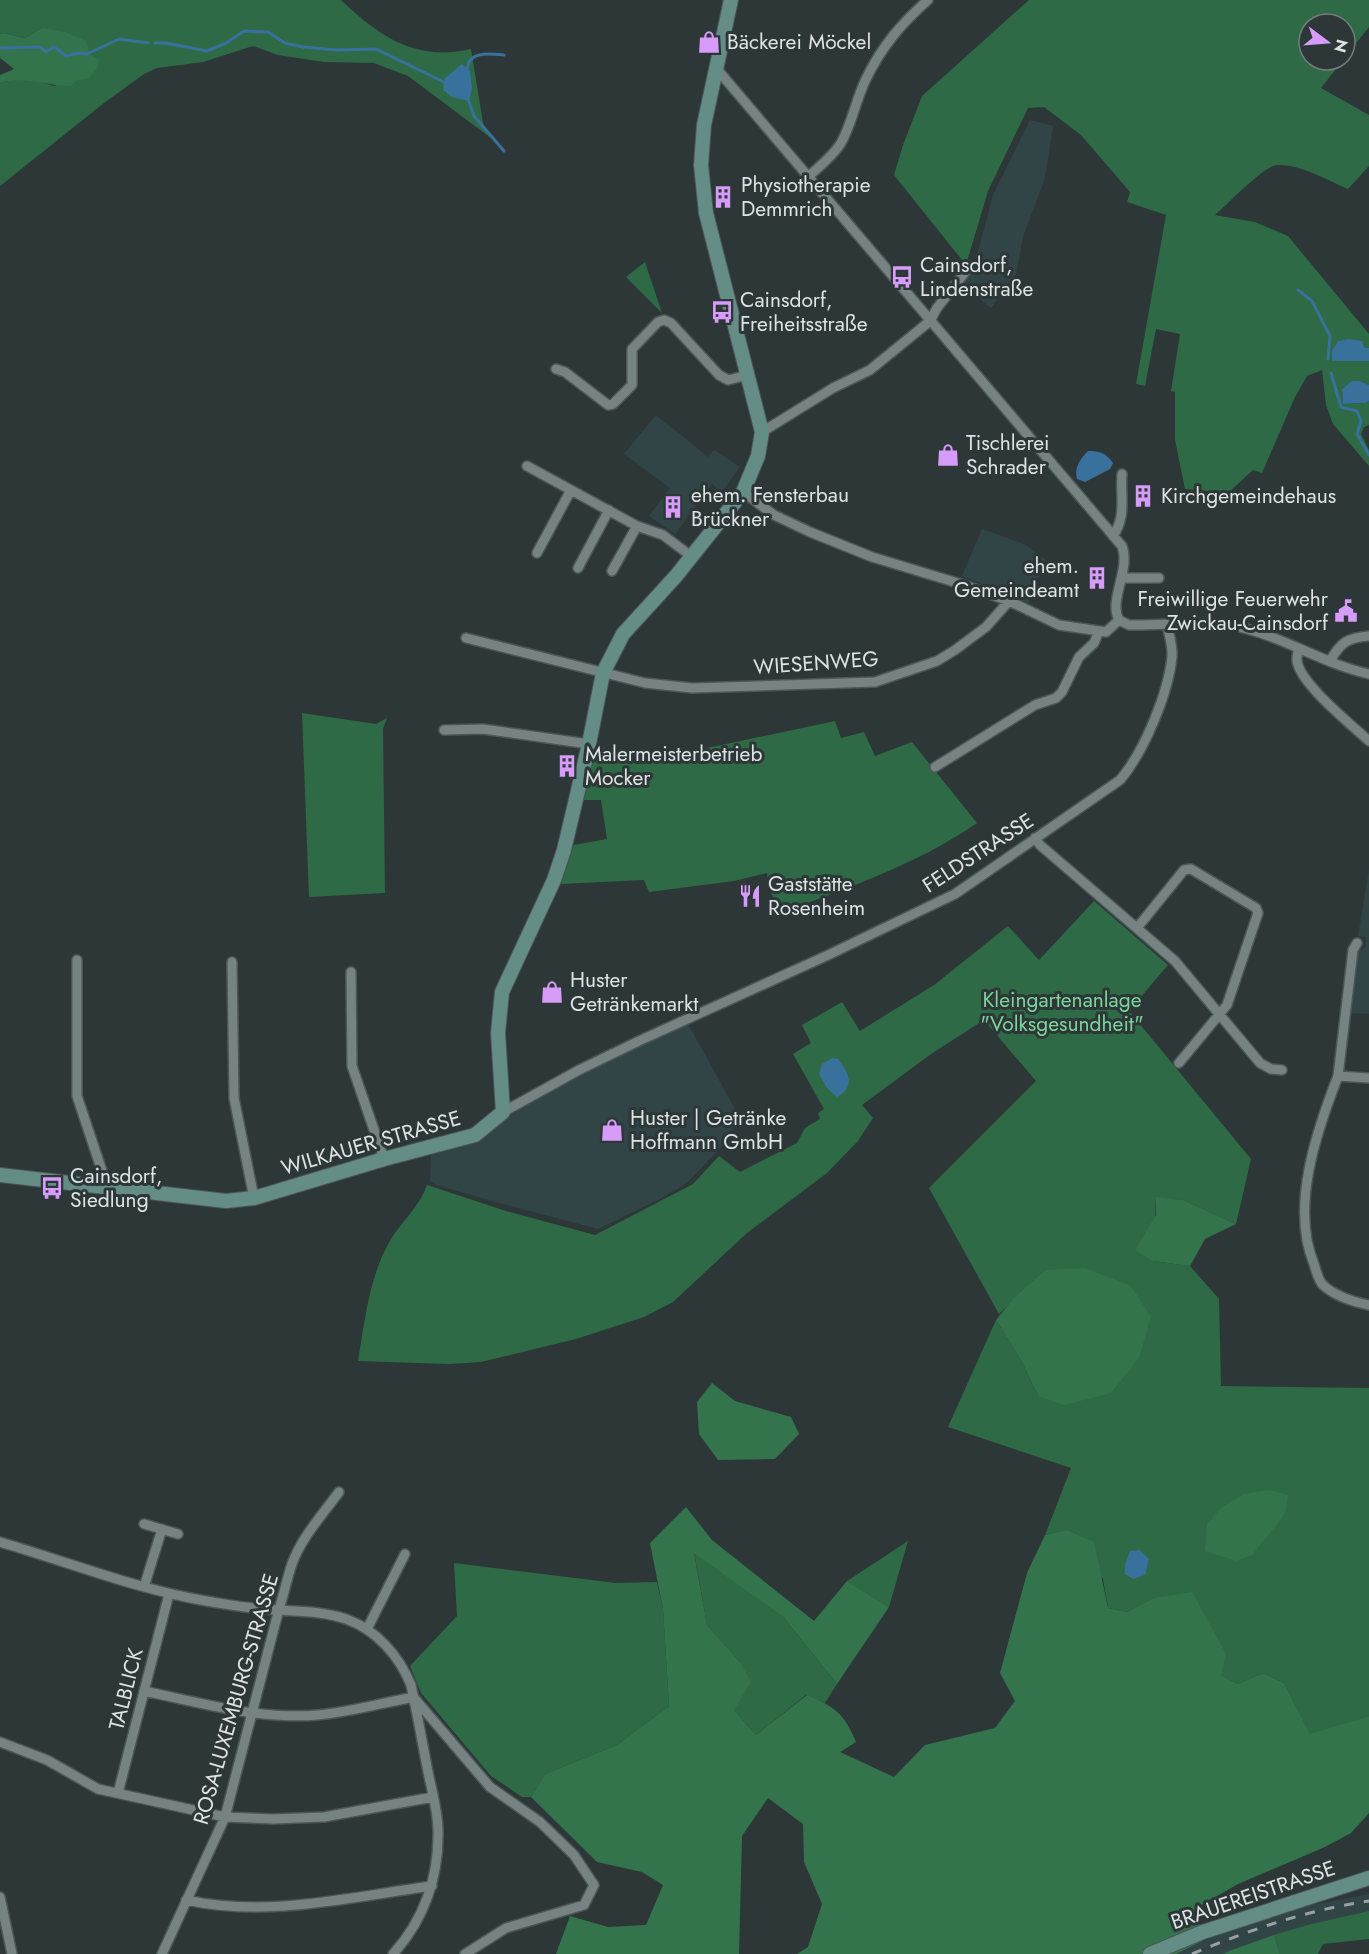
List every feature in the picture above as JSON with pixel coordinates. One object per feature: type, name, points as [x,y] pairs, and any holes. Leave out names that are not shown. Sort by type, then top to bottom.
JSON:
[{"type":"street","points":[[503,1112],[498,1033],[502,992],[561,860],[589,744],[603,673],[623,634],[676,576],[742,492],[758,456],[762,432],[706,213],[701,165],[704,124],[731,0]]},
{"type":"street","points":[[808,176],[824,163],[841,143],[865,81],[883,48],[904,21],[928,0]]},
{"type":"street","points":[[716,68],[1113,536],[1125,553],[1115,611],[1119,620],[1129,625],[1196,622],[1241,627],[1348,669],[1369,674]]},
{"type":"street","points":[[762,432],[833,387],[870,370],[930,321],[937,308],[970,267]]},
{"type":"street","points":[[556,369],[565,372],[608,405],[613,404],[632,385],[633,350],[658,322],[664,320],[671,323],[719,375],[728,380],[748,375]]},
{"type":"street","points":[[527,466],[637,526],[663,536],[691,556]]},
{"type":"street","points":[[1113,536],[1118,529],[1122,513],[1122,474]]},
{"type":"street","points":[[537,553],[571,490]]},
{"type":"street","points":[[742,492],[774,515],[819,536],[1009,601],[1059,626],[1108,631],[1119,620]]},
{"type":"street","points":[[578,568],[609,510]]},
{"type":"street","points":[[612,571],[637,526]]},
{"type":"street","points":[[1122,578],[1159,579]]},
{"type":"street","name":"WIESENWEG","points":[[466,638],[645,683],[692,688],[874,682],[937,661],[956,650],[986,627],[1009,601]]},
{"type":"street","name":"FELDSTRASSE","points":[[503,1112],[579,1070],[641,1040],[826,956],[955,894],[1120,780],[1132,766],[1153,722],[1164,689],[1172,655],[1167,624]]},
{"type":"street","points":[[935,767],[1035,705],[1056,698],[1062,692],[1079,657],[1094,643],[1099,631]]},
{"type":"street","points":[[1330,661],[1338,648],[1351,638],[1369,636]]},
{"type":"street","points":[[1299,649],[1296,659],[1302,675],[1313,689],[1369,741]]},
{"type":"street","points":[[444,730],[483,729],[589,744]]},
{"type":"street","points":[[1035,838],[1040,845],[1175,961],[1260,1063],[1271,1069],[1282,1070]]},
{"type":"street","points":[[1137,928],[1184,870],[1191,869],[1256,908],[1258,913],[1227,1005],[1179,1063]]},
{"type":"street","points":[[1357,943],[1353,950],[1338,1076],[1315,1139],[1307,1175],[1307,1247],[1322,1284],[1352,1301],[1369,1305]]},
{"type":"street","points":[[77,960],[77,1096],[104,1177],[104,1187]]},
{"type":"street","points":[[232,962],[234,1098],[254,1198]]},
{"type":"street","points":[[351,972],[352,1065],[384,1159]]},
{"type":"street","points":[[1338,1076],[1369,1078]]},
{"type":"street","name":"WILKAUER STRASSE","points":[[0,1175],[226,1201],[254,1198],[476,1134],[503,1112]]},
{"type":"street","name":"ROSA-LUXEMBURG-STRASSE","points":[[162,1954],[225,1817],[292,1563],[309,1533],[339,1492]]},
{"type":"street","points":[[144,1524],[178,1534]]},
{"type":"street","points":[[144,1587],[162,1529]]},
{"type":"street","points":[[0,1542],[169,1594],[245,1607],[279,1609],[346,1619],[367,1629],[387,1647],[403,1665],[414,1697],[438,1830],[432,1886],[417,1923],[393,1954]]},
{"type":"street","points":[[367,1629],[405,1554]]},
{"type":"street","name":"TALBLICK","points":[[118,1793],[169,1594]]},
{"type":"street","points":[[144,1691],[251,1713],[319,1715],[414,1697]]},
{"type":"street","points":[[414,1697],[490,1787],[540,1822],[574,1855],[594,1885],[584,1905],[506,1928],[465,1954]]},
{"type":"street","points":[[0,1742],[47,1760],[98,1789],[225,1817],[273,1819],[324,1816],[433,1797]]},
{"type":"street","name":"BRAUEREISTRASSE","points":[[1150,1954],[1203,1932],[1369,1878]]},
{"type":"street","points":[[186,1900],[244,1907],[273,1907],[350,1900],[432,1886]]},
{"type":"street","points":[[0,1897],[12,1954]]},
{"type":"shaded area","points":[[1030,120],[1053,126],[1045,178],[1023,237],[1016,274],[991,308],[962,285],[973,271],[993,195]]},
{"type":"shaded area","points":[[656,415],[708,457],[714,450],[740,467],[722,492],[712,484],[675,534],[649,516],[670,488],[624,454]]},
{"type":"shaded area","points":[[982,529],[1026,545],[1046,560],[1028,603],[962,576]]},
{"type":"shaded area","points":[[1369,870],[1369,1014],[1351,1013],[1356,952],[1365,948],[1366,937],[1358,936]]},
{"type":"shaded area","name":"Huster | Getränke Hoffmann GmbH","points":[[688,1024],[739,1116],[723,1145],[687,1183],[662,1198],[598,1229],[436,1185],[430,1181],[431,1155],[470,1144],[485,1137],[512,1114],[556,1088]]},
{"type":"shaded area","points":[[1369,1894],[1369,1911],[1311,1924],[1223,1954],[1176,1954],[1229,1930],[1270,1916]]},
{"type":"green space","points":[[0,0],[341,0],[369,25],[399,43],[432,52],[471,49],[483,123],[491,138],[408,76],[374,63],[324,62],[278,55],[253,46],[203,62],[157,68],[144,74],[0,186],[0,83],[21,80],[55,86],[90,55],[42,28],[25,38],[0,34]]},
{"type":"green space","points":[[1029,0],[1369,0],[1369,27],[1357,42],[1357,12],[1297,12],[1297,72],[1334,72],[1321,88],[1369,115],[1369,166],[1348,189],[1304,170],[1277,165],[1254,179],[1215,215],[1255,222],[1288,236],[1369,334],[1369,348],[1338,341],[1332,350],[1332,361],[1369,361],[1369,385],[1360,381],[1351,381],[1342,389],[1343,404],[1369,401],[1369,425],[1364,427],[1361,434],[1369,450],[1369,466],[1333,424],[1326,405],[1322,370],[1307,376],[1295,397],[1262,473],[1253,470],[1228,493],[1185,489],[1175,440],[1175,392],[1171,391],[1180,334],[1156,329],[1145,386],[1136,384],[1166,215],[1127,202],[1130,192],[1081,135],[1044,107],[1028,108],[988,191],[966,265],[894,175],[922,96]]},
{"type":"green space","points":[[42,28],[65,32],[86,41],[90,55],[99,59],[98,67],[89,78],[77,80],[71,86],[27,81],[0,83],[0,75],[14,69],[0,58],[0,34],[25,38]]},
{"type":"green space","points":[[645,262],[662,313],[626,277]]},
{"type":"green space","points":[[302,713],[376,724],[387,718],[383,729],[385,893],[309,897]]},
{"type":"green space","points":[[835,721],[841,738],[864,732],[875,756],[912,742],[977,823],[906,863],[781,913],[769,889],[767,873],[734,881],[649,892],[644,880],[561,884],[574,845],[607,839],[601,800],[584,800],[596,747],[674,755]]},
{"type":"green space","name":"Kleingartenanlage \"Volksgesundheit\"","points":[[1094,901],[1168,965],[1129,1011],[1251,1159],[1236,1224],[1183,1200],[1156,1198],[1153,1261],[1190,1266],[1219,1299],[1221,1386],[1369,1388],[1369,1716],[1310,1735],[1284,1683],[1263,1673],[1238,1684],[1221,1675],[1153,1598],[1127,1612],[1108,1608],[1103,1579],[1066,1530],[1045,1535],[1071,1468],[948,1427],[996,1320],[1022,1362],[1038,1396],[1045,1270],[999,1314],[929,1188],[1036,1081],[984,1020],[931,1054],[862,1105],[873,1118],[858,1141],[827,1173],[747,1233],[673,1302],[644,1317],[576,1339],[481,1362],[449,1364],[358,1361],[369,1298],[378,1268],[391,1239],[420,1200],[427,1185],[506,1211],[595,1235],[693,1184],[719,1156],[740,1172],[797,1143],[805,1128],[820,1119],[818,1113],[824,1109],[793,1054],[811,1043],[802,1025],[842,1002],[860,1031],[934,985],[1008,926],[1039,960]]},
{"type":"green space","points":[[1156,1197],[1183,1200],[1236,1224],[1205,1239],[1190,1266],[1153,1261],[1135,1250],[1156,1215]]},
{"type":"green space","points":[[1085,1268],[1131,1286],[1151,1317],[1139,1358],[1111,1393],[1064,1405],[1038,1396],[1022,1362],[996,1320],[1013,1299],[1045,1270]]},
{"type":"green space","points":[[712,1383],[735,1401],[791,1417],[799,1434],[775,1459],[718,1460],[699,1434],[697,1402]]},
{"type":"green space","points":[[1270,1490],[1288,1495],[1285,1514],[1252,1555],[1236,1561],[1205,1551],[1207,1524],[1221,1508],[1243,1494]]},
{"type":"green space","points":[[686,1507],[712,1540],[814,1621],[847,1581],[889,1607],[837,1684],[784,1618],[694,1553],[707,1625],[740,1662],[751,1682],[734,1710],[756,1735],[807,1695],[832,1707],[847,1724],[856,1742],[840,1752],[894,1777],[925,1745],[995,1728],[1015,1701],[1000,1673],[1027,1573],[1045,1535],[1066,1530],[1094,1542],[1108,1608],[1127,1612],[1153,1598],[1192,1592],[1226,1654],[1221,1675],[1238,1684],[1263,1673],[1284,1683],[1310,1734],[1369,1716],[1369,1813],[1351,1833],[1325,1847],[1238,1884],[1198,1907],[1203,1941],[1176,1954],[797,1954],[808,1947],[822,1904],[804,1862],[803,1824],[768,1798],[742,1836],[739,1954],[556,1954],[570,1916],[608,1927],[646,1925],[663,1885],[642,1872],[597,1862],[531,1797],[545,1774],[617,1745],[669,1706],[663,1609],[650,1543]]},
{"type":"green space","points":[[908,1541],[889,1607],[847,1581]]},
{"type":"green space","points":[[694,1552],[784,1618],[837,1684],[825,1703],[806,1695],[756,1735],[734,1710],[740,1662],[707,1625]]},
{"type":"green space","points":[[454,1563],[616,1583],[657,1582],[663,1609],[669,1706],[617,1745],[545,1774],[531,1797],[522,1797],[491,1776],[421,1693],[410,1666],[457,1616]]},
{"type":"green space","points":[[1369,1911],[1369,1939],[1323,1944],[1318,1954],[1280,1954],[1274,1935]]},
{"type":"green space","points":[[1274,1935],[1280,1954],[1223,1954],[1229,1951]]},
{"type":"water","points":[[462,64],[470,71],[472,88],[469,101],[452,97],[443,90],[445,78]]},
{"type":"water","points":[[1349,339],[1362,341],[1364,347],[1369,348],[1369,361],[1332,361],[1332,350],[1338,341]]},
{"type":"water","points":[[1351,381],[1360,381],[1369,385],[1369,401],[1343,404],[1342,389]]},
{"type":"water","points":[[1088,451],[1102,453],[1113,463],[1110,469],[1085,482],[1077,479],[1076,471],[1080,460]]},
{"type":"water","points":[[832,1058],[838,1059],[849,1080],[847,1089],[837,1097],[827,1088],[819,1074],[822,1064]]},
{"type":"water","points":[[1139,1550],[1149,1559],[1145,1575],[1133,1579],[1125,1574],[1125,1565],[1130,1551]]},
{"type":"waterway","points":[[155,43],[207,51],[226,43],[244,31],[268,32],[285,43],[303,47],[337,50],[376,49],[448,84]]},
{"type":"waterway","points":[[0,48],[40,47],[46,52],[54,47],[66,56],[87,54],[119,39],[148,43]]},
{"type":"waterway","points":[[466,72],[469,62],[476,56],[504,55]]},
{"type":"waterway","points":[[468,99],[474,116],[504,151]]},
{"type":"waterway","points":[[1298,290],[1312,301],[1330,336],[1328,359]]},
{"type":"waterway","points":[[1331,373],[1341,407],[1357,411],[1361,421],[1357,434],[1369,455]]},
{"type":"railway","points":[[1192,1954],[1279,1922],[1369,1901]]},
{"type":"place","name":"Bäckerei Möckel","points":[[709,42]]},
{"type":"place","name":"Physiotherapie Demmrich","points":[[723,197]]},
{"type":"place","name":"Cainsdorf, Lindenstraße","points":[[902,277]]},
{"type":"place","name":"Cainsdorf, Freiheitsstraße","points":[[722,312]]},
{"type":"place","name":"Tischlerei Schrader","points":[[948,455]]},
{"type":"place","name":"Kirchgemeindehaus","points":[[1143,496]]},
{"type":"place","name":"ehem. Fensterbau Brückner","points":[[673,507]]},
{"type":"place","name":"ehem. Gemeindeamt","points":[[1097,578]]},
{"type":"place","name":"Freiwillige Feuerwehr Zwickau-Cainsdorf","points":[[1346,611]]},
{"type":"place","name":"Malermeisterbetrieb Mocker","points":[[567,766]]},
{"type":"place","name":"Gaststätte Rosenheim","points":[[750,896]]},
{"type":"place","name":"Huster Getränkemarkt","points":[[552,992]]},
{"type":"place","name":"Huster | Getränke Hoffmann GmbH","points":[[612,1130]]},
{"type":"place","name":"Cainsdorf, Siedlung","points":[[52,1188]]}]
